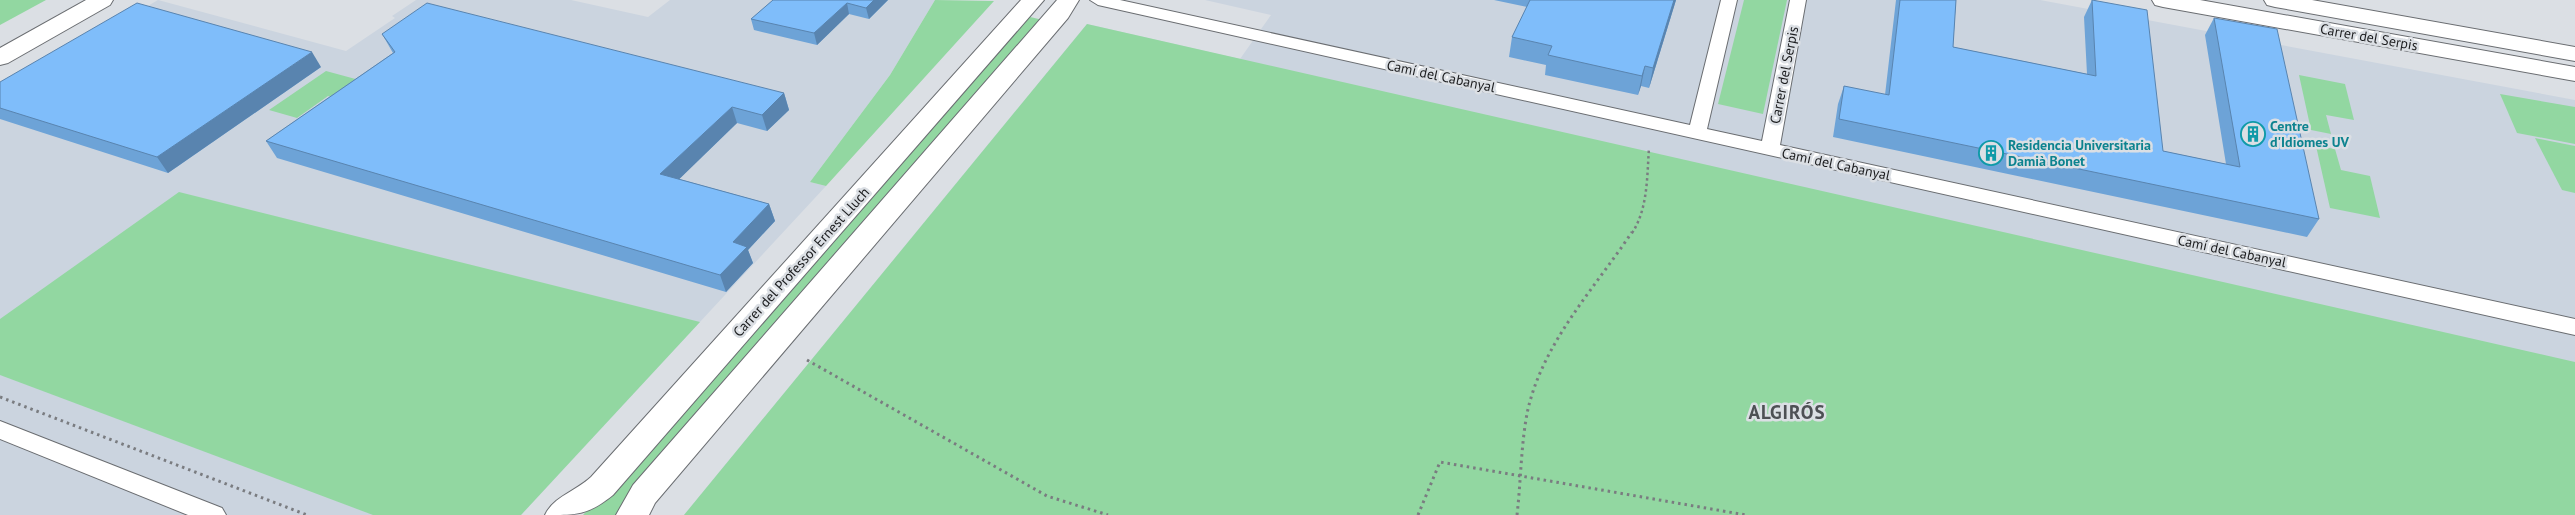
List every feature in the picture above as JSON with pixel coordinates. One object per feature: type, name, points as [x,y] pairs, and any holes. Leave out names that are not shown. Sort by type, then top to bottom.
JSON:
[{"type":"street","points":[[0,58],[102,0]]},
{"type":"street","name":"Carrer del Professor Ernest Lluch","points":[[561,515],[592,496],[602,486],[1033,0]]},
{"type":"street","points":[[632,515],[644,494],[1060,14],[1068,0]]},
{"type":"street","name":"Carrer del Serpis","points":[[2163,0],[2575,74]]},
{"type":"street","name":"Carrer del Serpis","points":[[2276,0],[2575,54]]},
{"type":"lane","name":"Camí del Cabanyal","points":[[1098,0],[2575,327]]},
{"type":"lane","points":[[1696,133],[1729,0]]},
{"type":"lane","name":"Carrer del Serpis","points":[[1770,149],[1798,0]]},
{"type":"lane","points":[[0,430],[214,515]]},
{"type":"path","points":[[1517,515],[1528,409],[1540,373],[1560,333],[1638,224],[1644,197],[1649,148]]},
{"type":"path","points":[[807,360],[1047,496],[1108,515]]},
{"type":"path","points":[[0,397],[307,515]]},
{"type":"path","points":[[1418,515],[1440,462],[1746,515]]},
{"type":"shaded area","points":[[158,0],[346,51],[395,18],[392,16],[416,0],[571,0],[648,17],[670,0],[935,0],[890,75],[810,182],[826,186],[521,515],[0,515],[0,93]]},
{"type":"shaded area","points":[[1205,0],[2040,0],[2575,100],[2575,515],[684,515],[1087,24],[1240,59],[1271,15]]},
{"type":"green space","points":[[0,0],[46,0],[0,25]]},
{"type":"green space","points":[[935,0],[994,1],[826,186],[810,182],[890,75]]},
{"type":"green space","points":[[1744,0],[1787,0],[1763,114],[1718,104]]},
{"type":"green space","points":[[1026,16],[1047,21],[621,515],[583,515]]},
{"type":"green space","points":[[1087,24],[2575,362],[2575,515],[684,515]]},
{"type":"green space","points":[[326,71],[499,118],[475,137],[328,96],[297,118],[269,110]]},
{"type":"green space","points":[[2299,75],[2345,84],[2354,120],[2326,115],[2331,134],[2311,130]]},
{"type":"green space","points":[[2500,94],[2575,107],[2575,144],[2517,133]]},
{"type":"green space","points":[[2535,138],[2575,146],[2575,193],[2562,190]]},
{"type":"green space","points":[[2316,146],[2335,149],[2341,170],[2370,176],[2380,218],[2330,208]]},
{"type":"green space","points":[[179,192],[700,322],[521,515],[373,515],[0,375],[0,319]]},
{"type":"building","points":[[773,0],[874,0],[866,8],[847,3],[814,33],[751,19]]},
{"type":"building","points":[[1530,0],[1674,0],[1653,68],[1645,66],[1642,76],[1548,55],[1552,46],[1512,37]]},
{"type":"building","points":[[1900,0],[1956,0],[1953,47],[2096,76],[2092,0],[2147,10],[2163,151],[2240,167],[2214,18],[2277,29],[2319,219],[1839,119],[1844,86],[1889,95]]},
{"type":"building","points":[[137,3],[312,52],[157,157],[0,108],[0,82]]},
{"type":"building","points":[[427,3],[784,93],[762,115],[732,107],[660,174],[769,204],[733,242],[747,247],[720,275],[266,141],[395,52],[382,34]]},
{"type":"place","name":"Centre d'Idiomes UV","points":[[2253,134]]},
{"type":"place","name":"Residencia Universitaria Damià Bonet","points":[[1991,153]]},
{"type":"district","name":"ALGIRÓS","points":[[1787,412]]}]
